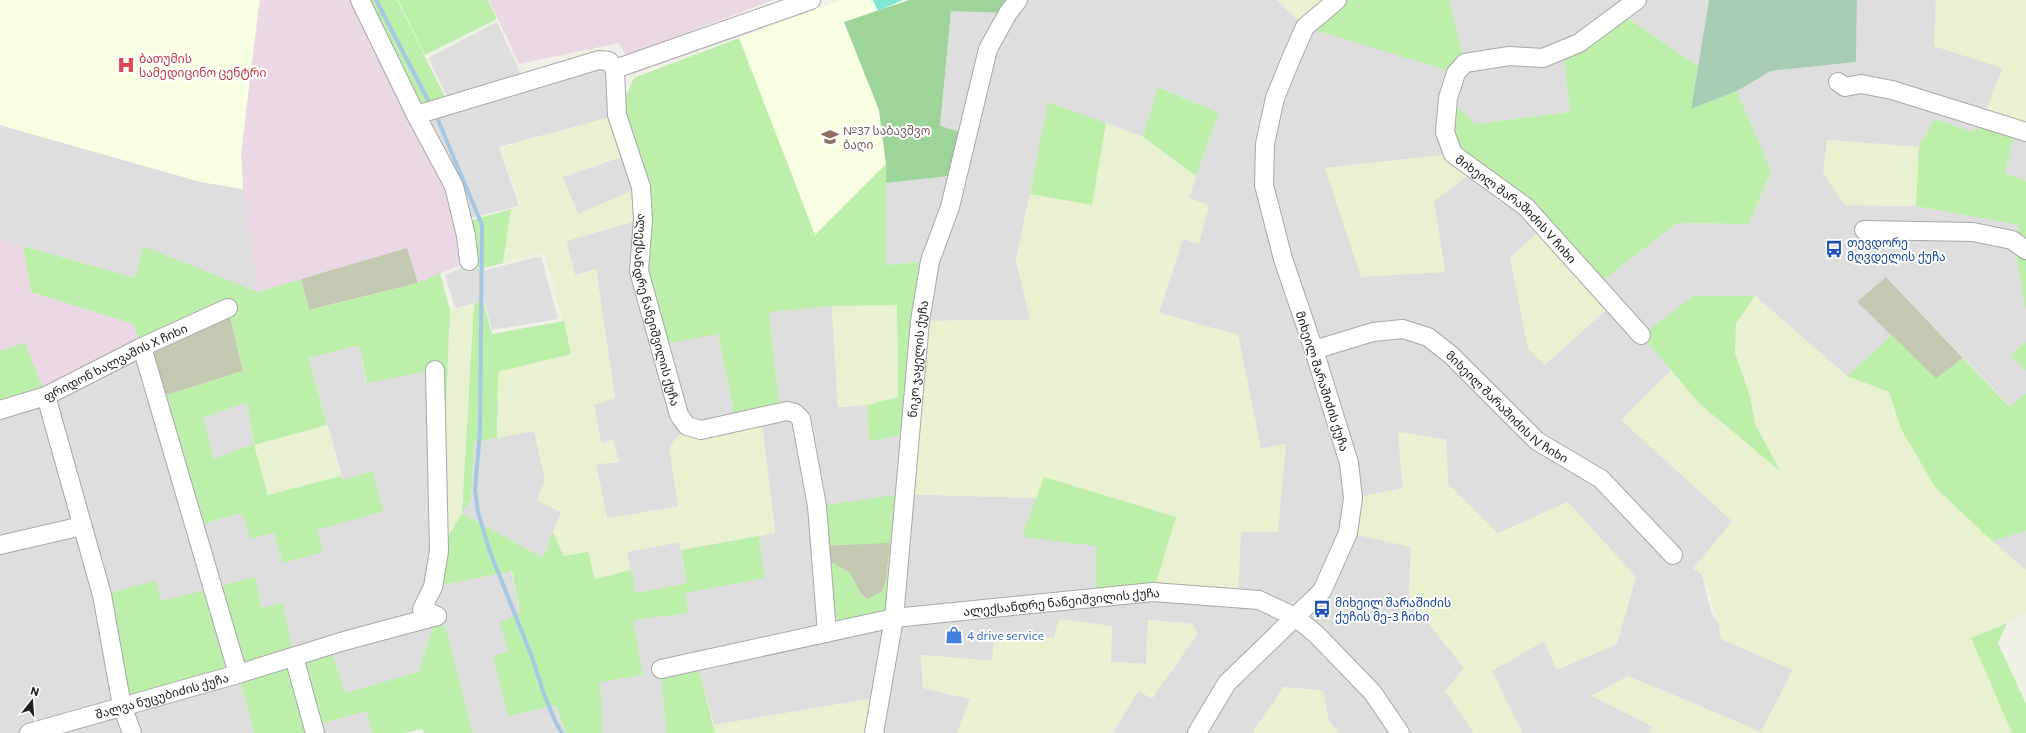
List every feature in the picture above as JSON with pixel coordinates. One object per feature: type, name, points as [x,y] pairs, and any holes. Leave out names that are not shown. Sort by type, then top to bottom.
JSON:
[{"type":"street","points":[[360,0],[416,115],[454,186],[466,236],[469,261]]},
{"type":"street","points":[[416,115],[599,60],[609,61],[615,69],[811,0]]},
{"type":"street","name":"ნიკო ჯაყელის ქუჩა","points":[[874,733],[894,618],[922,302],[930,261],[950,207],[988,49],[1008,13],[1018,0]]},
{"type":"street","name":"მიხეილ შარაშიძის ქუჩა","points":[[1197,733],[1227,683],[1322,591],[1348,532],[1353,498],[1349,463],[1314,350],[1283,259],[1264,185],[1265,144],[1275,98],[1305,27],[1337,0]]},
{"type":"street","name":"მიხეილ შარაშიძის V ჩიხი","points":[[1637,0],[1579,43],[1543,58],[1510,56],[1465,63],[1456,73],[1448,98],[1445,132],[1453,154],[1526,207],[1641,335]]},
{"type":"street","name":"ალექსანდრე ნანეიშვილის ქუჩა","points":[[615,69],[617,115],[641,187],[643,219],[639,271],[679,415],[687,426],[701,430],[787,411],[795,413],[801,419],[816,506],[827,633]]},
{"type":"street","points":[[1838,82],[1845,87],[1861,84],[1892,90],[2026,132]]},
{"type":"street","points":[[1864,230],[1974,232],[2012,240],[2026,250]]},
{"type":"street","name":"ფრიდონ ხალვაშის X ჩიხი","points":[[0,410],[46,396],[142,347],[228,308]]},
{"type":"street","name":"მიხეილ შარაშიძის IV ჩიხი","points":[[1314,350],[1373,332],[1403,329],[1428,337],[1451,356],[1537,441],[1601,480],[1673,555]]},
{"type":"street","points":[[142,347],[238,674]]},
{"type":"street","name":"შალვა ნუცუბიძის ქუჩა","points":[[29,733],[238,674],[344,641],[437,616],[422,609],[433,587],[439,551],[434,370]]},
{"type":"street","points":[[46,396],[102,595],[122,706],[132,733]]},
{"type":"street","points":[[0,545],[82,526]]},
{"type":"street","name":"ალექსანდრე ნანეიშვილის ქუჩა","points":[[660,669],[894,618],[1153,592],[1259,600],[1295,617],[1316,634],[1373,693],[1400,733]]},
{"type":"street","points":[[294,657],[315,733]]},
{"type":"shaded area","name":"ბათუმის სამედიცინო ცენტრი","points":[[0,0],[259,0],[241,153],[243,189],[201,182],[0,125]]},
{"type":"shaded area","points":[[260,0],[360,0],[454,186],[469,261],[418,283],[407,248],[258,292],[243,189],[241,153]]},
{"type":"shaded area","points":[[489,0],[773,0],[626,56],[619,43],[519,64]]},
{"type":"shaded area","name":"№37 საბავშვო ბაღი","points":[[841,0],[909,0],[844,22],[879,110],[886,164],[815,236],[739,38]]},
{"type":"shaded area","points":[[873,0],[903,0],[878,11]]},
{"type":"shaded area","points":[[1018,0],[1277,0],[1305,27],[1465,63],[1449,0],[1709,0],[1698,66],[1620,13],[1563,50],[1570,112],[1475,124],[1453,154],[1325,168],[1445,272],[1433,200],[1474,171],[1597,285],[1677,223],[1749,224],[1771,171],[1737,91],[1771,71],[1856,62],[1857,0],[1936,0],[1934,46],[2003,68],[1983,118],[1974,132],[1934,119],[1919,147],[1828,140],[1845,205],[1916,206],[2020,225],[2015,249],[2026,312],[2026,342],[2010,355],[2026,371],[2026,393],[2011,407],[1887,278],[1857,302],[1892,335],[1847,376],[1755,296],[1641,335],[1671,370],[1622,420],[1733,521],[1693,569],[1702,574],[1711,612],[1719,624],[1721,638],[1793,670],[1761,732],[1628,676],[1653,727],[1648,733],[1522,733],[1491,671],[1544,641],[1568,502],[1498,534],[1448,484],[1446,440],[1398,432],[1403,489],[1353,498],[1411,547],[1409,598],[1464,668],[1446,691],[1474,733],[1339,733],[1329,722],[1323,691],[1284,687],[1252,733],[1112,733],[1139,690],[1152,698],[1192,624],[1148,620],[1146,664],[1111,662],[1059,620],[1054,638],[995,634],[992,661],[921,655],[923,688],[970,699],[957,733],[874,733],[881,697],[714,725],[697,661],[661,669],[666,733],[603,733],[600,682],[643,675],[632,620],[689,613],[685,593],[764,578],[759,536],[775,532],[761,416],[780,412],[769,312],[832,306],[838,407],[867,405],[869,441],[909,434],[905,494],[1037,498],[1022,537],[1241,532],[1286,444],[1261,449],[1238,335],[1158,313],[1183,238],[1199,244],[1188,198],[1219,113],[1159,87],[1143,137],[1049,102],[1016,260],[1031,320],[920,321],[929,261],[886,265],[886,183],[959,175],[940,126],[951,10],[1008,13]]},
{"type":"shaded area","points":[[1277,0],[1335,0],[1305,27]]},
{"type":"shaded area","points":[[1709,0],[1857,0],[1856,62],[1771,71],[1737,91],[1691,109]]},
{"type":"shaded area","points":[[1936,0],[2026,0],[2026,124],[1983,118],[2003,68],[1934,46]]},
{"type":"shaded area","points":[[497,22],[524,81],[451,104],[428,58]]},
{"type":"shaded area","points":[[607,63],[615,116],[499,147],[519,206],[465,219],[419,117]]},
{"type":"shaded area","points":[[617,115],[630,154],[562,177],[578,214],[641,187],[643,219],[566,241],[575,275],[596,269],[615,398],[594,405],[601,443],[613,440],[619,462],[596,464],[607,518],[678,507],[669,447],[687,426],[761,416],[775,533],[681,550],[679,542],[627,552],[631,570],[595,579],[588,552],[564,556],[553,532],[561,512],[537,501],[545,478],[534,431],[497,438],[498,372],[571,353],[545,253],[503,263],[511,209],[521,206],[500,148]]},
{"type":"shaded area","points":[[1106,123],[1143,137],[1196,176],[1189,198],[1209,205],[1199,244],[1183,239],[1159,313],[1238,335],[1261,449],[1286,444],[1278,532],[1241,532],[1238,599],[1153,592],[1176,517],[1044,477],[1037,498],[904,494],[920,321],[1030,320],[1016,260],[1030,194],[1092,205]]},
{"type":"shaded area","points":[[2026,124],[2026,181],[2005,173],[2016,129]]},
{"type":"shaded area","points":[[0,125],[201,182],[243,189],[258,292],[143,246],[135,278],[0,239]]},
{"type":"shaded area","points":[[1827,140],[1919,147],[1916,206],[1845,205],[1823,173]]},
{"type":"shaded area","points":[[630,154],[641,187],[578,214],[562,177]]},
{"type":"shaded area","points":[[1453,154],[1474,171],[1434,201],[1445,272],[1361,277],[1325,168]]},
{"type":"shaded area","points":[[643,219],[718,334],[736,422],[678,507],[607,518],[596,464],[619,462],[601,443],[594,405],[615,398],[596,269],[575,275],[566,241]]},
{"type":"shaded area","points":[[1544,226],[1614,303],[1545,365],[1528,349],[1510,258]]},
{"type":"shaded area","points":[[0,239],[23,246],[31,292],[133,324],[142,347],[46,396],[25,344],[0,351]]},
{"type":"shaded area","points":[[407,248],[418,283],[309,310],[301,279]]},
{"type":"shaded area","points":[[541,256],[558,319],[492,330],[484,301],[455,308],[445,275],[471,264],[481,271]]},
{"type":"shaded area","points":[[1886,277],[1963,358],[1936,379],[1857,302]]},
{"type":"shaded area","points":[[1755,296],[1847,376],[1889,392],[1901,429],[1935,487],[1992,541],[2026,570],[2026,613],[1971,638],[2012,733],[1648,733],[1653,727],[1591,696],[1628,676],[1761,732],[1793,670],[1721,639],[1719,624],[1702,574],[1693,569],[1732,521],[1621,420],[1671,370],[1700,404],[1779,470],[1755,424],[1750,396],[1735,353],[1736,323]]},
{"type":"shaded area","points":[[474,304],[462,513],[439,551],[450,310]]},
{"type":"shaded area","points":[[897,305],[898,397],[867,405],[838,407],[832,306]]},
{"type":"shaded area","points":[[228,308],[243,371],[157,398],[142,347]]},
{"type":"shaded area","points":[[359,345],[366,382],[435,370],[434,587],[511,571],[520,613],[509,651],[508,716],[556,705],[566,733],[473,733],[446,629],[437,616],[418,672],[345,693],[330,645],[294,657],[283,604],[262,608],[255,578],[162,601],[102,595],[238,674],[254,733],[0,733],[0,410],[142,347],[195,526],[242,513],[274,533],[283,563],[372,471],[343,480],[309,358]]},
{"type":"shaded area","points":[[247,402],[254,445],[214,459],[202,418]]},
{"type":"shaded area","points":[[327,425],[341,476],[268,495],[254,445]]},
{"type":"shaded area","points":[[534,431],[545,478],[561,512],[543,558],[462,513],[471,499],[474,442]]},
{"type":"shaded area","points":[[1398,432],[1446,440],[1448,484],[1498,533],[1568,502],[1636,577],[1617,644],[1557,670],[1544,641],[1492,671],[1522,733],[1474,733],[1445,691],[1464,668],[1409,598],[1411,547],[1348,533],[1353,498],[1403,488]]},
{"type":"shaded area","points":[[2026,531],[2026,570],[1992,541]]},
{"type":"shaded area","points":[[679,542],[687,583],[635,594],[627,552]]},
{"type":"shaded area","points":[[890,542],[886,580],[882,592],[868,600],[861,594],[850,573],[821,556],[820,546]]},
{"type":"shaded area","points":[[1059,619],[1112,626],[1111,662],[1146,664],[1149,620],[1192,624],[1198,633],[1152,699],[1139,691],[1112,733],[957,733],[970,699],[923,688],[921,655],[992,661],[995,633],[1054,638]]},
{"type":"shaded area","points":[[1284,687],[1323,691],[1329,722],[1339,733],[1252,733]]},
{"type":"shaded area","points":[[882,697],[874,733],[715,733],[714,725]]},
{"type":"shaded area","points":[[366,711],[372,733],[315,733],[313,726]]},
{"type":"green space","points":[[360,0],[397,0],[449,105],[416,115]]},
{"type":"green space","points":[[398,0],[488,0],[497,19],[425,55]]},
{"type":"green space","points":[[909,0],[1018,0],[1008,13],[951,11],[940,126],[967,134],[959,175],[886,183],[886,164],[879,110],[844,22]]},
{"type":"green space","points":[[1337,0],[1449,0],[1465,63],[1456,73],[1305,27]]},
{"type":"green space","points":[[1620,13],[1698,66],[1691,109],[1737,91],[1771,171],[1749,224],[1677,223],[1597,285],[1526,207],[1453,154],[1448,98],[1475,124],[1570,112],[1563,50]]},
{"type":"green space","points":[[739,38],[815,235],[886,164],[886,265],[930,261],[909,434],[869,441],[867,405],[898,397],[897,305],[833,306],[769,312],[780,412],[736,422],[718,334],[660,345],[639,271],[643,219],[617,115],[634,78]]},
{"type":"green space","points":[[1158,87],[1219,113],[1196,176],[1143,137]]},
{"type":"green space","points":[[1048,102],[1106,123],[1092,205],[1030,194]]},
{"type":"green space","points":[[1983,118],[2016,129],[2005,173],[2026,181],[2026,312],[2015,249],[2019,225],[1916,206],[1919,147],[1934,119],[1974,132]]},
{"type":"green space","points":[[511,209],[503,263],[480,269],[469,261],[463,223]]},
{"type":"green space","points":[[23,246],[135,278],[143,246],[258,292],[301,279],[309,310],[418,283],[440,273],[450,310],[440,550],[462,513],[543,558],[553,532],[564,556],[588,552],[595,579],[631,570],[636,593],[687,583],[681,550],[759,536],[765,578],[685,593],[689,613],[633,620],[643,675],[600,682],[603,733],[566,733],[556,705],[508,716],[493,656],[509,651],[499,623],[520,613],[512,571],[433,587],[434,370],[367,383],[359,345],[309,358],[327,425],[254,445],[268,495],[341,476],[343,480],[372,471],[384,511],[317,530],[323,552],[283,563],[274,533],[250,539],[242,513],[195,526],[157,398],[243,371],[228,308],[142,347],[133,324],[31,292]],"holes":[[[247,402],[254,444],[214,459],[203,418]]]},
{"type":"green space","points":[[1694,296],[1755,296],[1736,323],[1735,353],[1750,396],[1755,424],[1780,471],[1700,404],[1641,335]]},
{"type":"green space","points":[[483,301],[492,334],[564,321],[571,354],[498,372],[497,438],[474,442],[471,499],[462,513],[474,304]]},
{"type":"green space","points":[[1892,335],[1936,379],[1963,358],[2010,407],[2026,393],[2026,531],[1992,541],[1935,487],[1901,429],[1889,392],[1847,376]]},
{"type":"green space","points":[[2026,342],[2026,371],[2010,355]]},
{"type":"green space","points":[[25,343],[46,396],[0,410],[0,351]]},
{"type":"green space","points":[[1044,477],[1176,517],[1153,592],[1096,598],[1096,546],[1022,537]]},
{"type":"green space","points":[[904,494],[894,618],[827,633],[821,556],[850,573],[861,594],[868,599],[882,591],[886,580],[890,543],[820,546],[817,506]]},
{"type":"green space","points":[[255,577],[262,608],[283,603],[294,657],[330,645],[345,693],[418,672],[437,616],[446,629],[473,733],[424,733],[422,729],[403,733],[372,733],[366,711],[313,726],[315,733],[254,733],[238,674],[122,706],[102,595],[155,581],[162,601]]},
{"type":"green space","points":[[2007,623],[1998,643],[2026,704],[2026,733],[2012,733],[1971,638]]},
{"type":"green space","points":[[697,661],[715,733],[666,733],[661,669]]},
{"type":"waterway","points":[[376,0],[428,100]]},
{"type":"waterway","points":[[438,120],[482,225],[480,432],[475,490],[478,512],[490,552],[532,657],[544,694],[555,721],[562,733]]},
{"type":"place","name":"ბათუმის სამედიცინო ცენტრი","points":[[126,65]]},
{"type":"place","name":"№37 საბავშვო ბაღი","points":[[830,137]]},
{"type":"place","name":"თევდორე მღვდელის ქუჩა","points":[[1834,249]]},
{"type":"place","name":"მიხეილ შარაშიძის ქუჩის მე-3 ჩიხი","points":[[1322,609]]},
{"type":"place","name":"4 drive service","points":[[954,635]]}]
